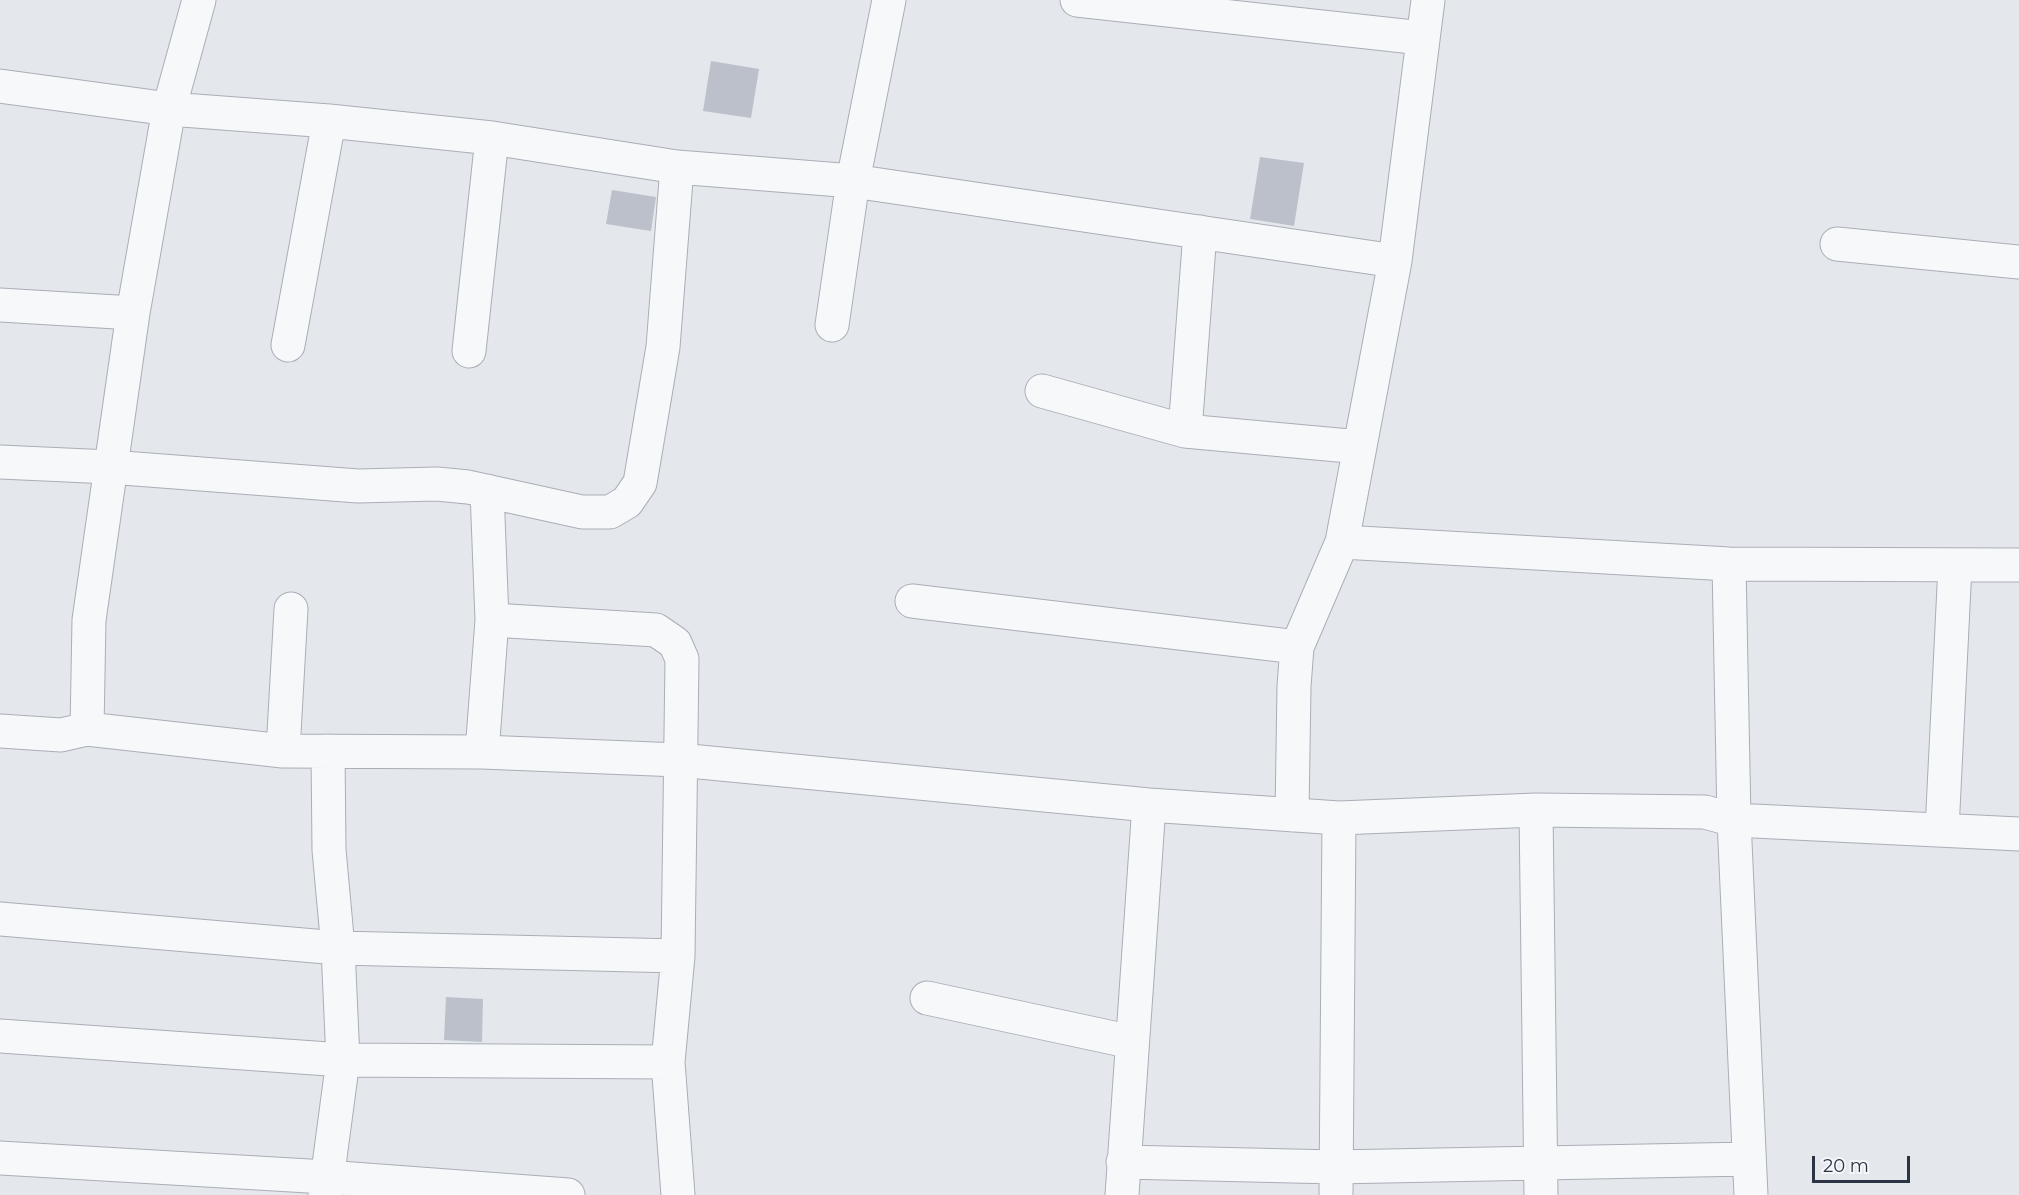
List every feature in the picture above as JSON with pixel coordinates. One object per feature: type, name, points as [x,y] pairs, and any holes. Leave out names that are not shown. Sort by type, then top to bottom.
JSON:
[{"type":"street","points":[[87,729],[89,620],[133,313],[169,110],[199,0]]},
{"type":"street","points":[[832,326],[854,182],[889,0]]},
{"type":"street","points":[[1077,0],[1422,38]]},
{"type":"street","points":[[1292,815],[1291,774],[1297,647],[1342,542],[1395,261],[1428,0]]},
{"type":"street","points":[[0,86],[169,110],[328,121],[492,138],[677,167],[854,182],[1395,261]]},
{"type":"street","points":[[288,345],[328,121]]},
{"type":"street","points":[[469,351],[492,138]]},
{"type":"street","points":[[0,462],[111,467],[349,485],[438,484],[487,491],[582,512],[610,512],[627,502],[640,483],[663,348],[677,167]]},
{"type":"street","points":[[1185,431],[1200,232]]},
{"type":"street","points":[[1837,243],[2019,262]]},
{"type":"street","points":[[0,305],[133,313]]},
{"type":"street","points":[[1042,391],[1185,431],[1360,447]]},
{"type":"street","points":[[482,752],[492,620],[487,491]]},
{"type":"street","points":[[1342,542],[1729,564],[2019,565]]},
{"type":"street","points":[[1729,564],[1734,820],[1751,1195]]},
{"type":"street","points":[[1942,830],[1955,566]]},
{"type":"street","points":[[912,601],[1297,647]]},
{"type":"street","points":[[283,751],[291,609]]},
{"type":"street","points":[[492,620],[629,626],[656,630],[675,643],[682,659],[678,956],[668,1062],[678,1195]]},
{"type":"street","points":[[0,732],[61,735],[87,729],[283,751],[482,752],[679,760],[1149,805],[1339,818],[1536,810],[1705,812],[1734,820],[2019,834]]},
{"type":"street","points":[[325,1186],[343,1060],[338,948],[329,850],[328,751]]},
{"type":"street","points":[[1122,1195],[1149,805]]},
{"type":"street","points":[[1536,810],[1541,1179]]},
{"type":"street","points":[[1335,1181],[1339,818]]},
{"type":"street","points":[[0,920],[338,948],[678,956]]},
{"type":"street","points":[[927,998],[1132,1042]]},
{"type":"street","points":[[0,1035],[343,1060],[668,1062]]},
{"type":"street","points":[[0,1158],[325,1186],[568,1195]]},
{"type":"street","points":[[1124,1162],[1335,1181],[1541,1179],[1749,1160]]},
{"type":"building","points":[[711,61],[759,69],[751,118],[703,111]]},
{"type":"building","points":[[1260,157],[1304,163],[1294,226],[1250,219]]},
{"type":"building","points":[[612,190],[656,197],[651,231],[606,224]]},
{"type":"building","points":[[446,997],[483,999],[482,1042],[444,1040]]}]
